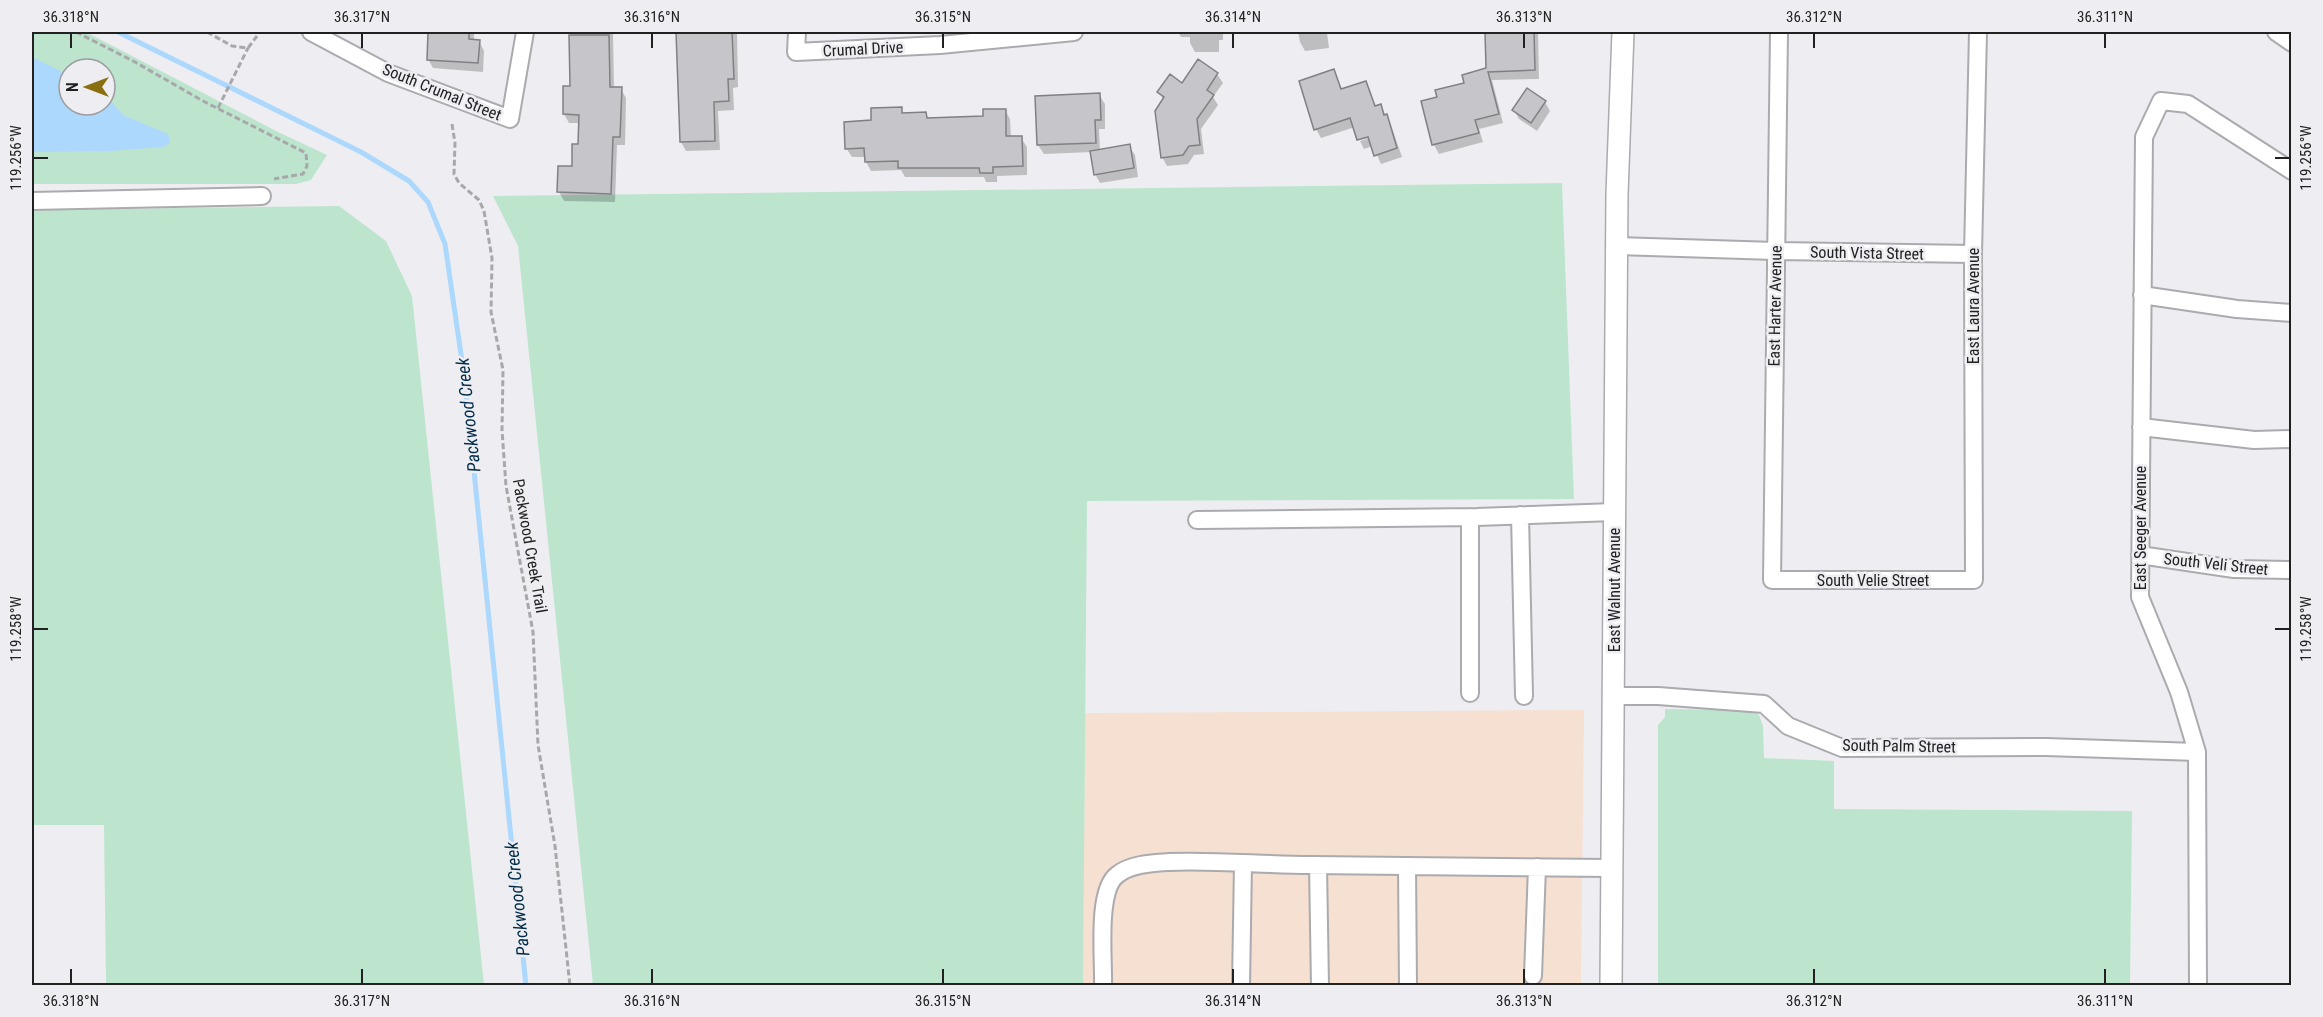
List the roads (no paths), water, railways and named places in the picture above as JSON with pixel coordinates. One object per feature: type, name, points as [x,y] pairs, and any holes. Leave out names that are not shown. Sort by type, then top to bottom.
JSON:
[{"type":"main road","name":"East Walnut Avenue","points":[[1609,32],[1617,194]]},
{"type":"main road","name":"East Walnut Avenue","points":[[1611,986],[1617,194],[1623,32]]},
{"type":"street","name":"South Crumal Street","points":[[311,32],[388,73],[510,119],[525,32]]},
{"type":"street","name":"Crumal Drive","points":[[797,32],[796,52],[940,45],[1074,32]]},
{"type":"street","name":"East Harter Avenue","points":[[1772,580],[1779,32]]},
{"type":"street","name":"East Laura Avenue","points":[[1974,580],[1973,254],[1978,32]]},
{"type":"street","points":[[2276,32],[2292,43]]},
{"type":"street","name":"East Seeger Avenue","points":[[2198,986],[2197,752],[2179,692],[2140,597],[2144,137],[2161,101],[2188,104],[2292,171]]},
{"type":"street","points":[[32,201],[262,195]]},
{"type":"street","name":"South Vista Street","points":[[1617,246],[1775,252],[1973,254]]},
{"type":"street","points":[[2142,296],[2237,309],[2292,313]]},
{"type":"street","points":[[2140,427],[2254,440],[2292,439]]},
{"type":"street","points":[[1197,520],[1470,517],[1614,512]]},
{"type":"street","points":[[1520,515],[1524,696]]},
{"type":"street","points":[[1470,517],[1470,693]]},
{"type":"street","name":"South Veli Street","points":[[2140,555],[2234,569],[2292,570]]},
{"type":"street","name":"South Velie Street","points":[[1772,580],[1974,580]]},
{"type":"street","name":"South Palm Street","points":[[1614,696],[1658,696],[1764,704],[1788,726],[1842,748],[2046,747],[2197,752]]},
{"type":"street","points":[[1103,986],[1103,910],[1107,888],[1116,875],[1135,866],[1167,862],[1611,868]]},
{"type":"street","points":[[1242,986],[1243,863]]},
{"type":"street","points":[[1318,865],[1320,986]]},
{"type":"street","points":[[1407,866],[1408,986]]},
{"type":"street","points":[[1533,976],[1537,867]]},
{"type":"water","points":[[32,57],[57,69],[57,117],[117,117],[117,108],[123,115],[168,134],[170,143],[163,147],[109,151],[32,152]]},
{"type":"waterway","name":"Packwood Creek","points":[[118,32],[361,152],[409,181],[428,202],[445,244],[465,382],[526,986]]}]
